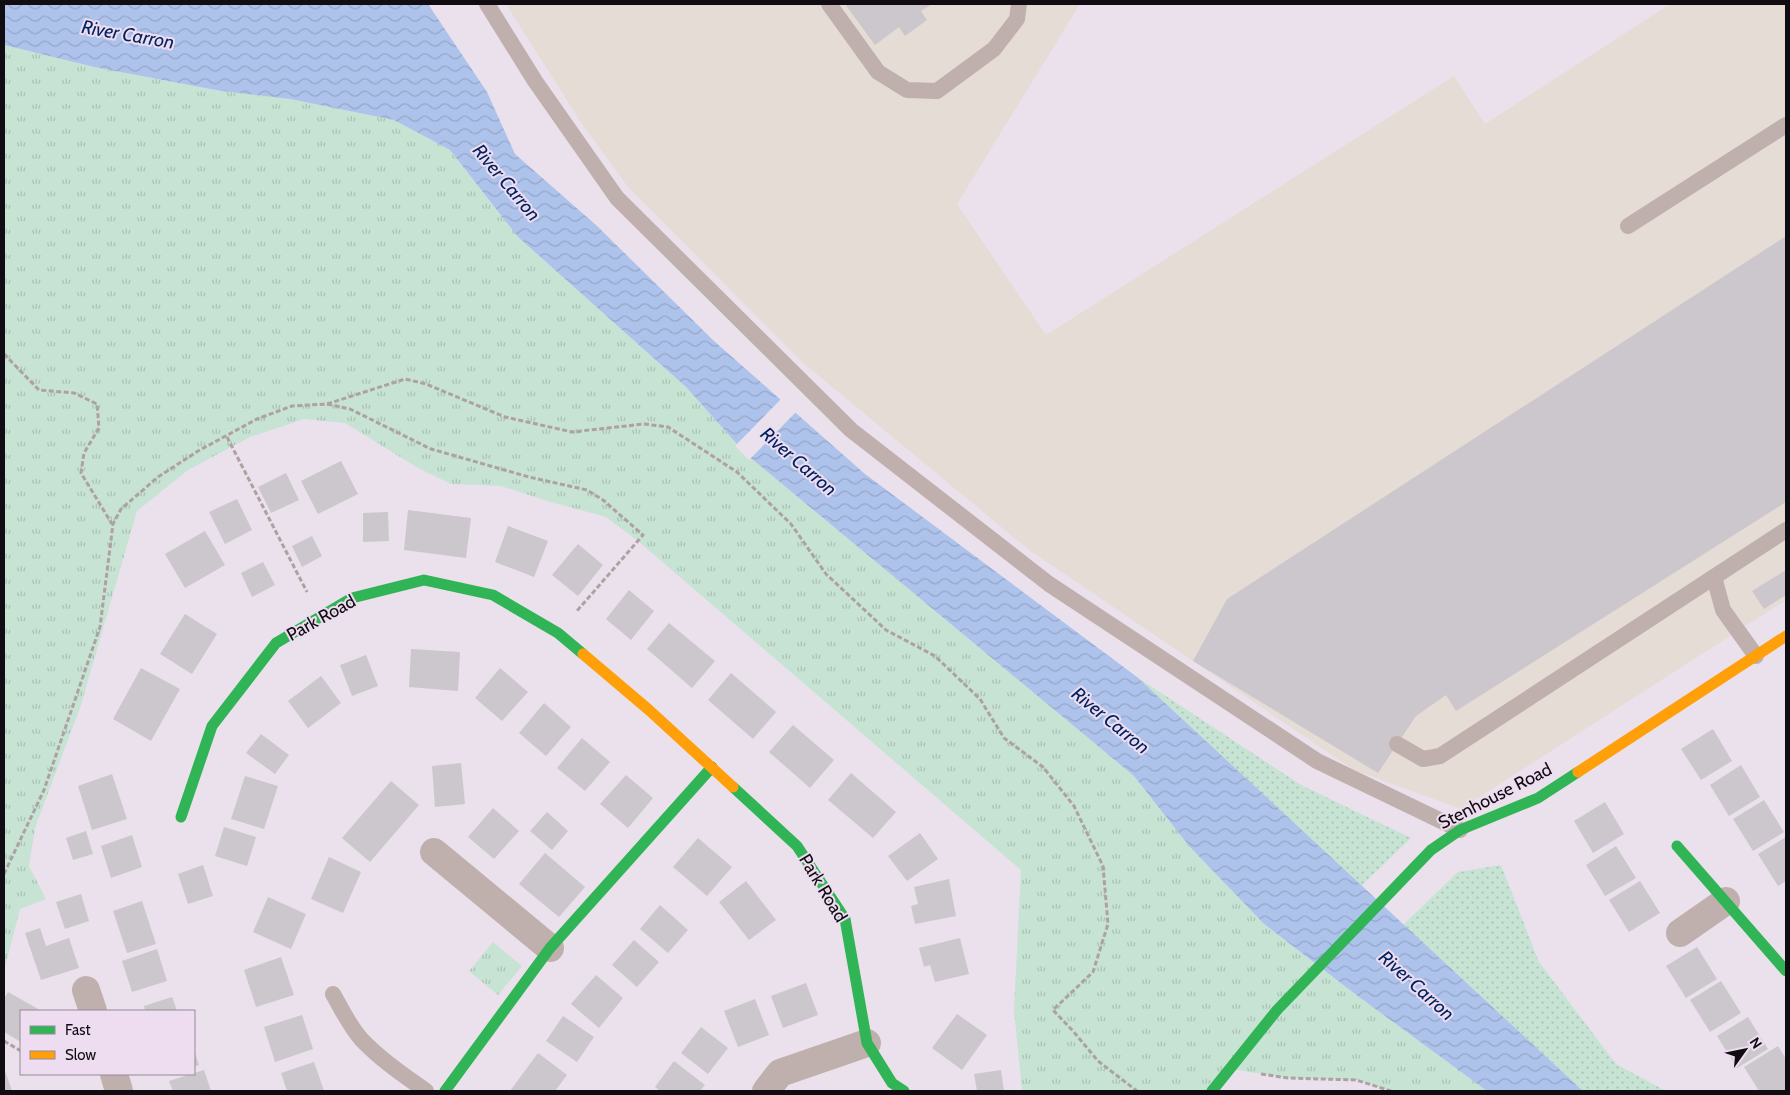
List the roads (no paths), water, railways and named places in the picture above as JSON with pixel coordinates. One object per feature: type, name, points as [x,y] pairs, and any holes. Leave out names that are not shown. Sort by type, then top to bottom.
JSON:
[{"type":"street","name":"Park Road","points":[[181,817],[212,726],[276,643],[352,598],[424,580],[493,595],[558,633],[649,710],[798,846],[845,919],[867,1043],[892,1083],[904,1091]]},
{"type":"street","name":"Stenhouse Road","points":[[1212,1091],[1277,1010],[1431,850],[1460,830],[1538,798],[1786,636]]},
{"type":"street","points":[[445,1091],[550,948],[712,768]]},
{"type":"street","points":[[1677,846],[1786,971]]},
{"type":"street","points":[[434,852],[550,948]]},
{"type":"street","points":[[1680,933],[1726,901]]},
{"type":"street","points":[[766,1091],[780,1073],[867,1043]]},
{"type":"street","points":[[114,1075],[119,1091]]},
{"type":"lane","points":[[488,4],[535,81],[617,198],[851,430],[1049,584],[1073,600],[1317,760],[1460,830]]},
{"type":"lane","points":[[829,4],[878,72],[907,90],[937,91],[994,49],[1017,19],[1019,4]]},
{"type":"lane","points":[[1628,226],[1786,125]]},
{"type":"lane","points":[[1397,744],[1424,759],[1440,756],[1786,530]]},
{"type":"lane","points":[[1714,577],[1724,610],[1756,656]]},
{"type":"lane","points":[[332,994],[361,1040],[377,1055],[426,1091]]},
{"type":"water","name":"River Carron","points":[[4,4],[428,4],[487,92],[515,154],[596,225],[714,341],[865,474],[1137,677],[1583,1091],[1487,1091],[1355,994],[1263,923],[1189,846],[1134,776],[746,454],[686,387],[518,237],[450,150],[394,120],[290,99],[221,91],[94,67],[4,45]]}]
